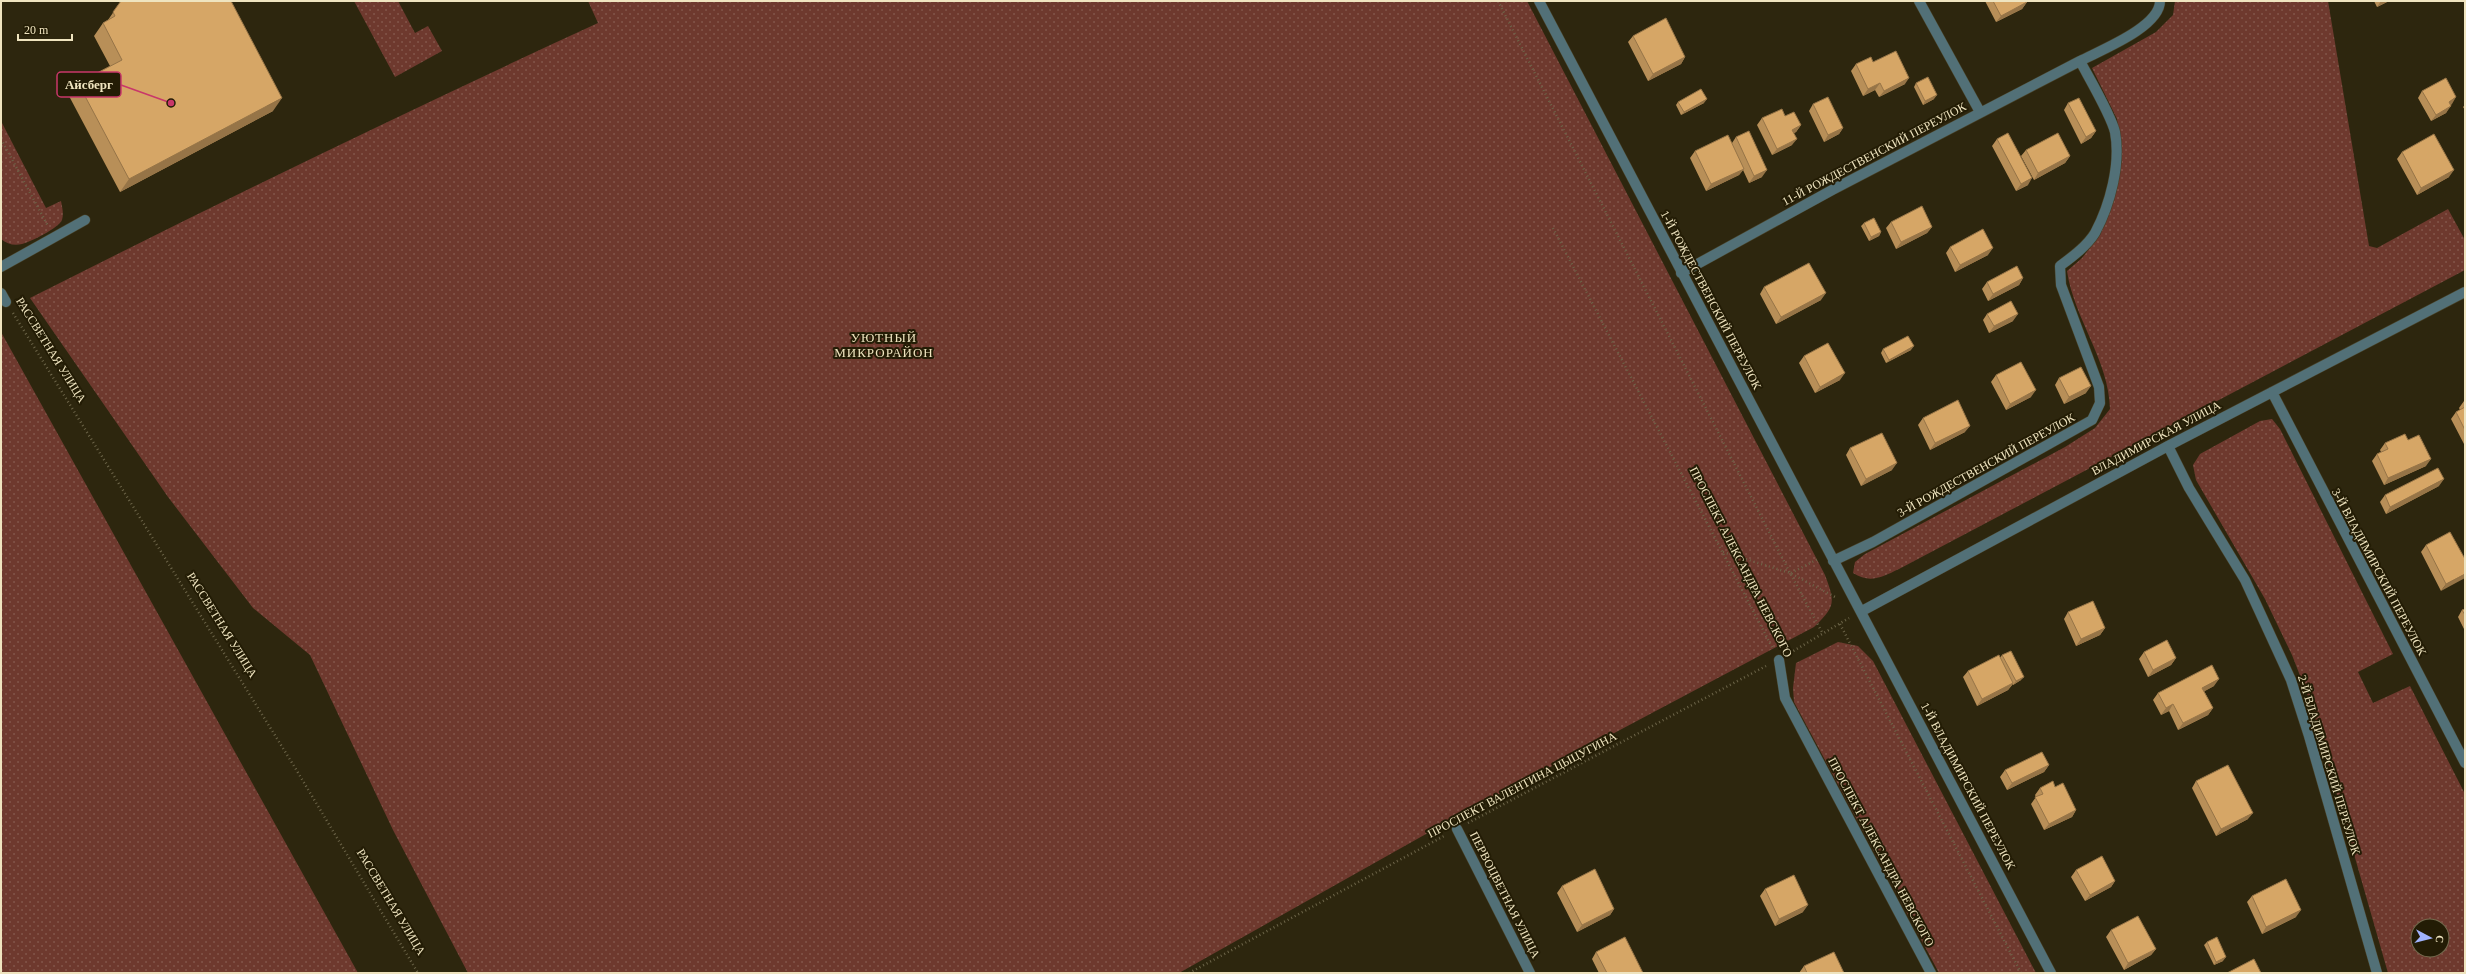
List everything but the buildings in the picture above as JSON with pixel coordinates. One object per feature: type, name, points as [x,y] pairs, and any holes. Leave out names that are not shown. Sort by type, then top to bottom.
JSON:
[{"type":"street","name":"1-Й РОЖДЕСТВЕНСКИЙ ПЕРЕУЛОК","points":[[1539,1],[1833,561],[1862,611]]},
{"type":"street","points":[[1919,1],[1980,112]]},
{"type":"street","points":[[2080,61],[2147,25],[2160,6],[2160,1]]},
{"type":"street","name":"11-Й РОЖДЕСТВЕНСКИЙ ПЕРЕУЛОК","points":[[1681,273],[1980,112],[2080,61]]},
{"type":"street","name":"3-Й РОЖДЕСТВЕНСКИЙ ПЕРЕУЛОК","points":[[1833,561],[1873,542],[2092,420],[2100,403],[2099,387],[2061,285],[2060,266],[2077,254],[2094,233],[2106,203],[2116,166],[2114,132],[2080,61]]},
{"type":"street","points":[[1,267],[85,220]]},
{"type":"street","name":"РАССВЕТНАЯ УЛИЦА","points":[[1,292],[6,302]]},
{"type":"street","name":"ВЛАДИМИРСКАЯ УЛИЦА","points":[[1862,611],[2168,446],[2465,292]]},
{"type":"street","name":"3-Й ВЛАДИМИРСКИЙ ПЕРЕУЛОК","points":[[2272,392],[2465,763]]},
{"type":"street","name":"2-Й ВЛАДИМИРСКИЙ ПЕРЕУЛОК","points":[[2168,446],[2189,488],[2245,580],[2291,680],[2309,736],[2377,973]]},
{"type":"street","name":"1-Й ВЛАДИМИРСКИЙ ПЕРЕУЛОК","points":[[1862,611],[2051,973]]},
{"type":"street","name":"ПРОСПЕКТ АЛЕКСАНДРА НЕВСКОГО","points":[[1779,660],[1785,698],[1931,973]]},
{"type":"street","name":"ПЕРВОЦВЕТНАЯ УЛИЦА","points":[[1457,829],[1530,973]]},
{"type":"path","points":[[1498,1],[1790,573],[1823,634]]},
{"type":"path","points":[[1,139],[54,237]]},
{"type":"path","name":"ПРОСПЕКТ АЛЕКСАНДРА НЕВСКОГО","points":[[1552,228],[1779,660]]},
{"type":"path","name":"РАССВЕТНАЯ УЛИЦА","points":[[6,302],[294,766],[418,973]]},
{"type":"path","points":[[1722,552],[1790,573],[1862,611]]},
{"type":"path","name":"ПРОСПЕКТ ВАЛЕНТИНА ЦЫЦУГИНА","points":[[1189,973],[1457,829],[1779,660],[1862,611]]},
{"type":"path","points":[[1840,624],[1868,681],[2021,973]]},
{"type":"shaded area","points":[[354,1],[398,1],[415,33],[428,26],[442,51],[395,77]]},
{"type":"shaded area","points":[[588,1],[1527,1],[1825,575],[1832,598],[1830,608],[1814,627],[1458,816],[1179,973],[468,973],[393,830],[310,655],[253,608],[168,497],[30,298],[313,158],[598,23]]},
{"type":"shaded area","points":[[2175,1],[2328,1],[2369,246],[2377,248],[2448,209],[2465,240],[2465,270],[1899,569],[1881,577],[1871,579],[1853,573],[1855,562],[1865,554],[2065,447],[2095,428],[2110,409],[2104,374],[2077,306],[2067,271],[2082,258],[2100,235],[2113,200],[2122,160],[2117,119],[2092,68],[2156,32],[2173,15]]},
{"type":"shaded area","points":[[1,121],[46,208],[61,201],[63,210],[62,220],[56,227],[37,238],[19,245],[11,244],[1,239]]},
{"type":"shaded area","points":[[1,332],[358,973],[1,973]]},
{"type":"shaded area","points":[[2272,419],[2280,429],[2393,654],[2358,672],[2373,703],[2410,686],[2465,794],[2465,973],[2388,973],[2311,704],[2292,655],[2265,599],[2196,480],[2193,465],[2200,454],[2260,421]]},
{"type":"shaded area","points":[[1838,642],[1858,646],[1873,661],[2036,973],[1939,973],[1794,702],[1793,688],[1796,663]]},
{"type":"place","name":"Айсберг","points":[[171,103]]},
{"type":"district","name":"УЮТНЫЙ МИКРОРАЙОН","points":[[884,344]]}]
